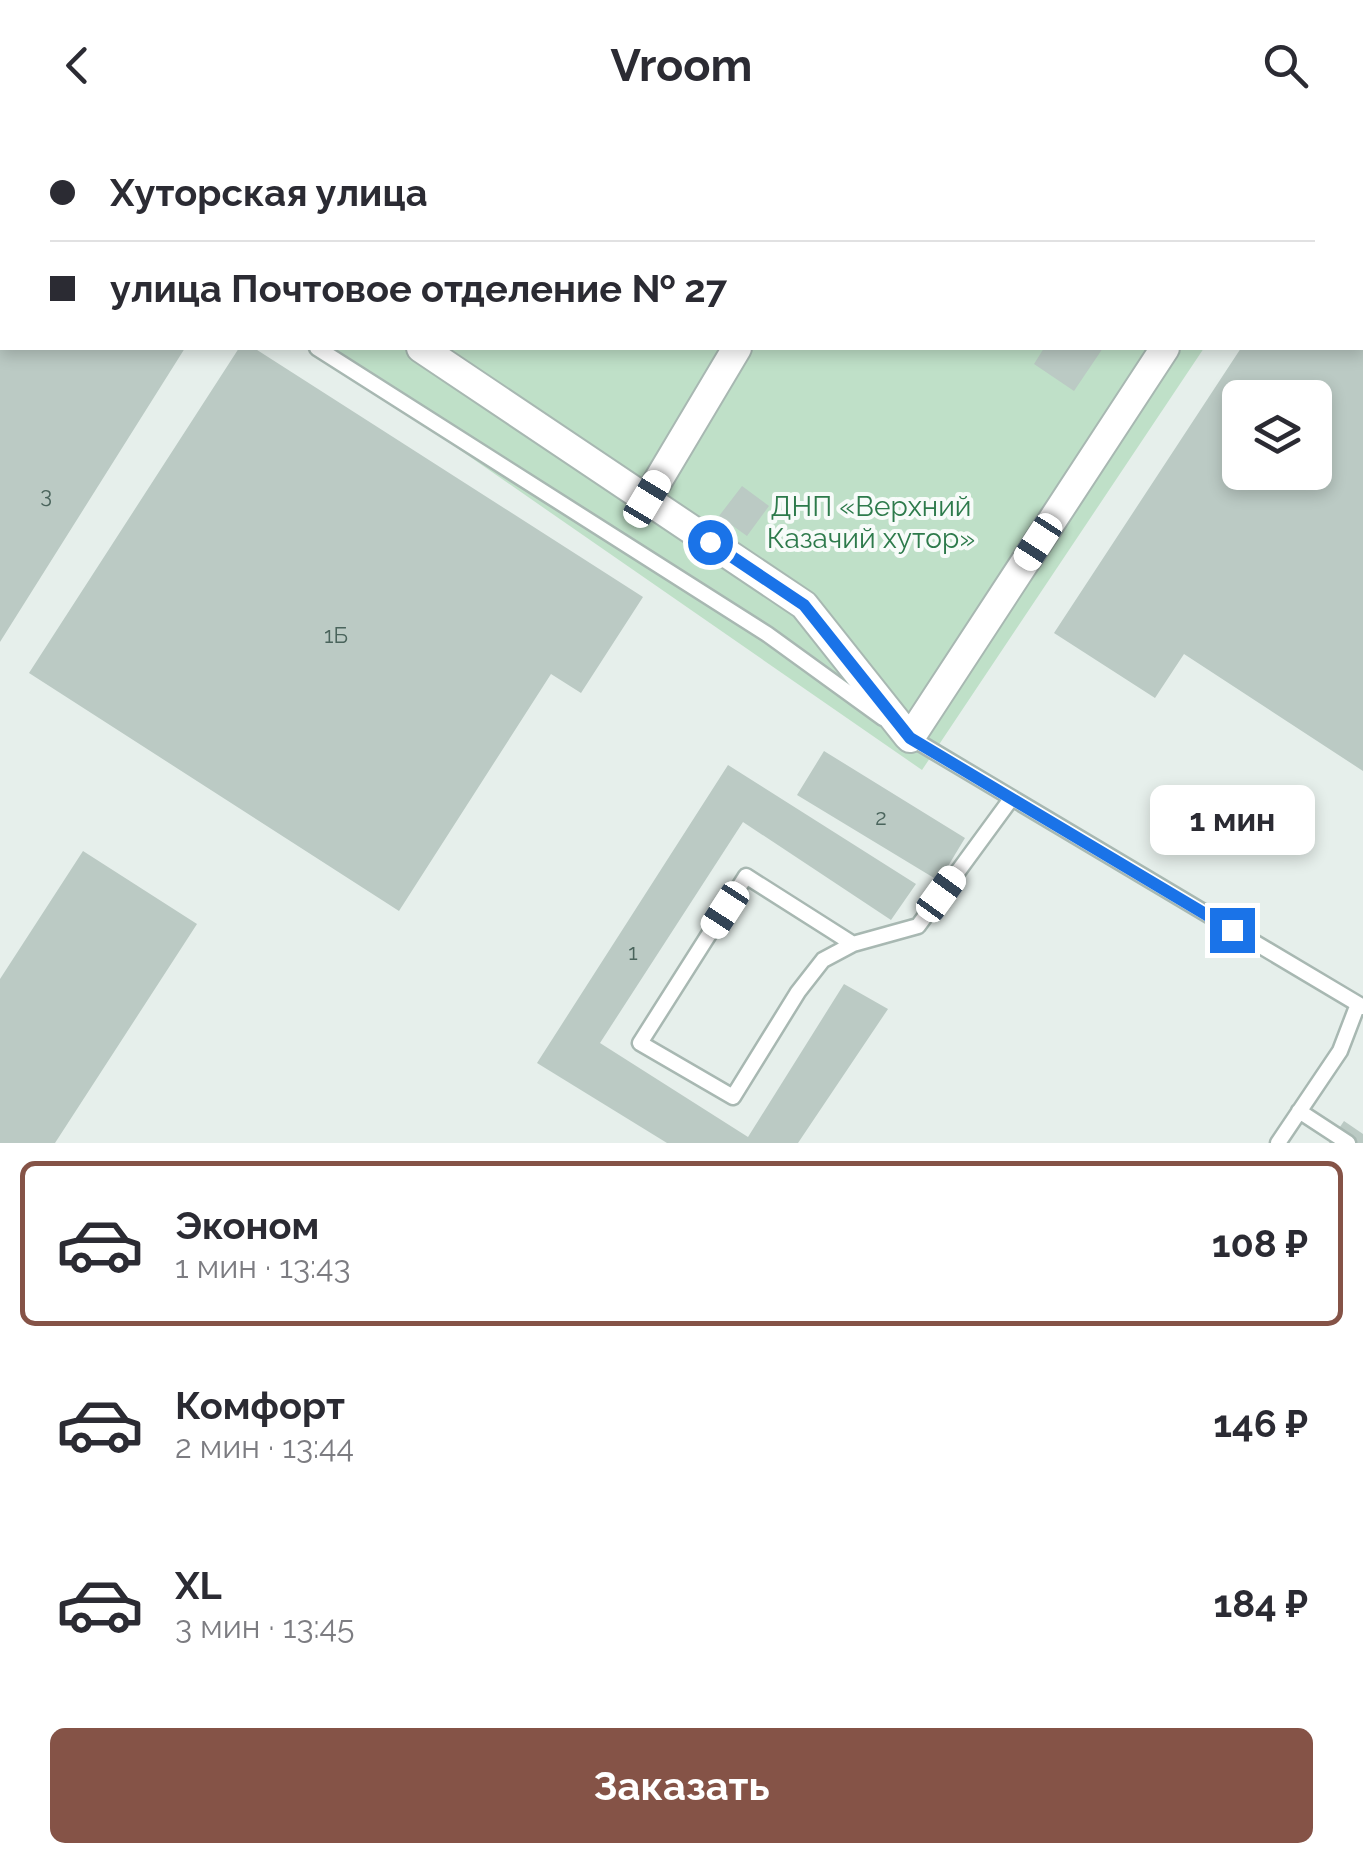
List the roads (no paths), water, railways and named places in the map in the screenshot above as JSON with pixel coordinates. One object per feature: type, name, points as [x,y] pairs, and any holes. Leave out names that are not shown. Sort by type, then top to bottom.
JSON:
[{"type":"street","points":[[424,350],[804,605],[909,737],[1164,350]]},
{"type":"street","points":[[647,499],[736,350]]},
{"type":"lane","points":[[320,350],[767,634],[909,737],[1360,1006],[1340,1051],[1278,1143]]},
{"type":"lane","points":[[853,944],[746,876],[640,1043],[733,1097],[798,992],[824,960],[853,944],[918,926],[1011,799]]},
{"type":"lane","points":[[1300,1111],[1348,1143]]},
{"type":"park label","name":"ДНП «Верхний Казачий хутор»","points":[[871,522]]}]
